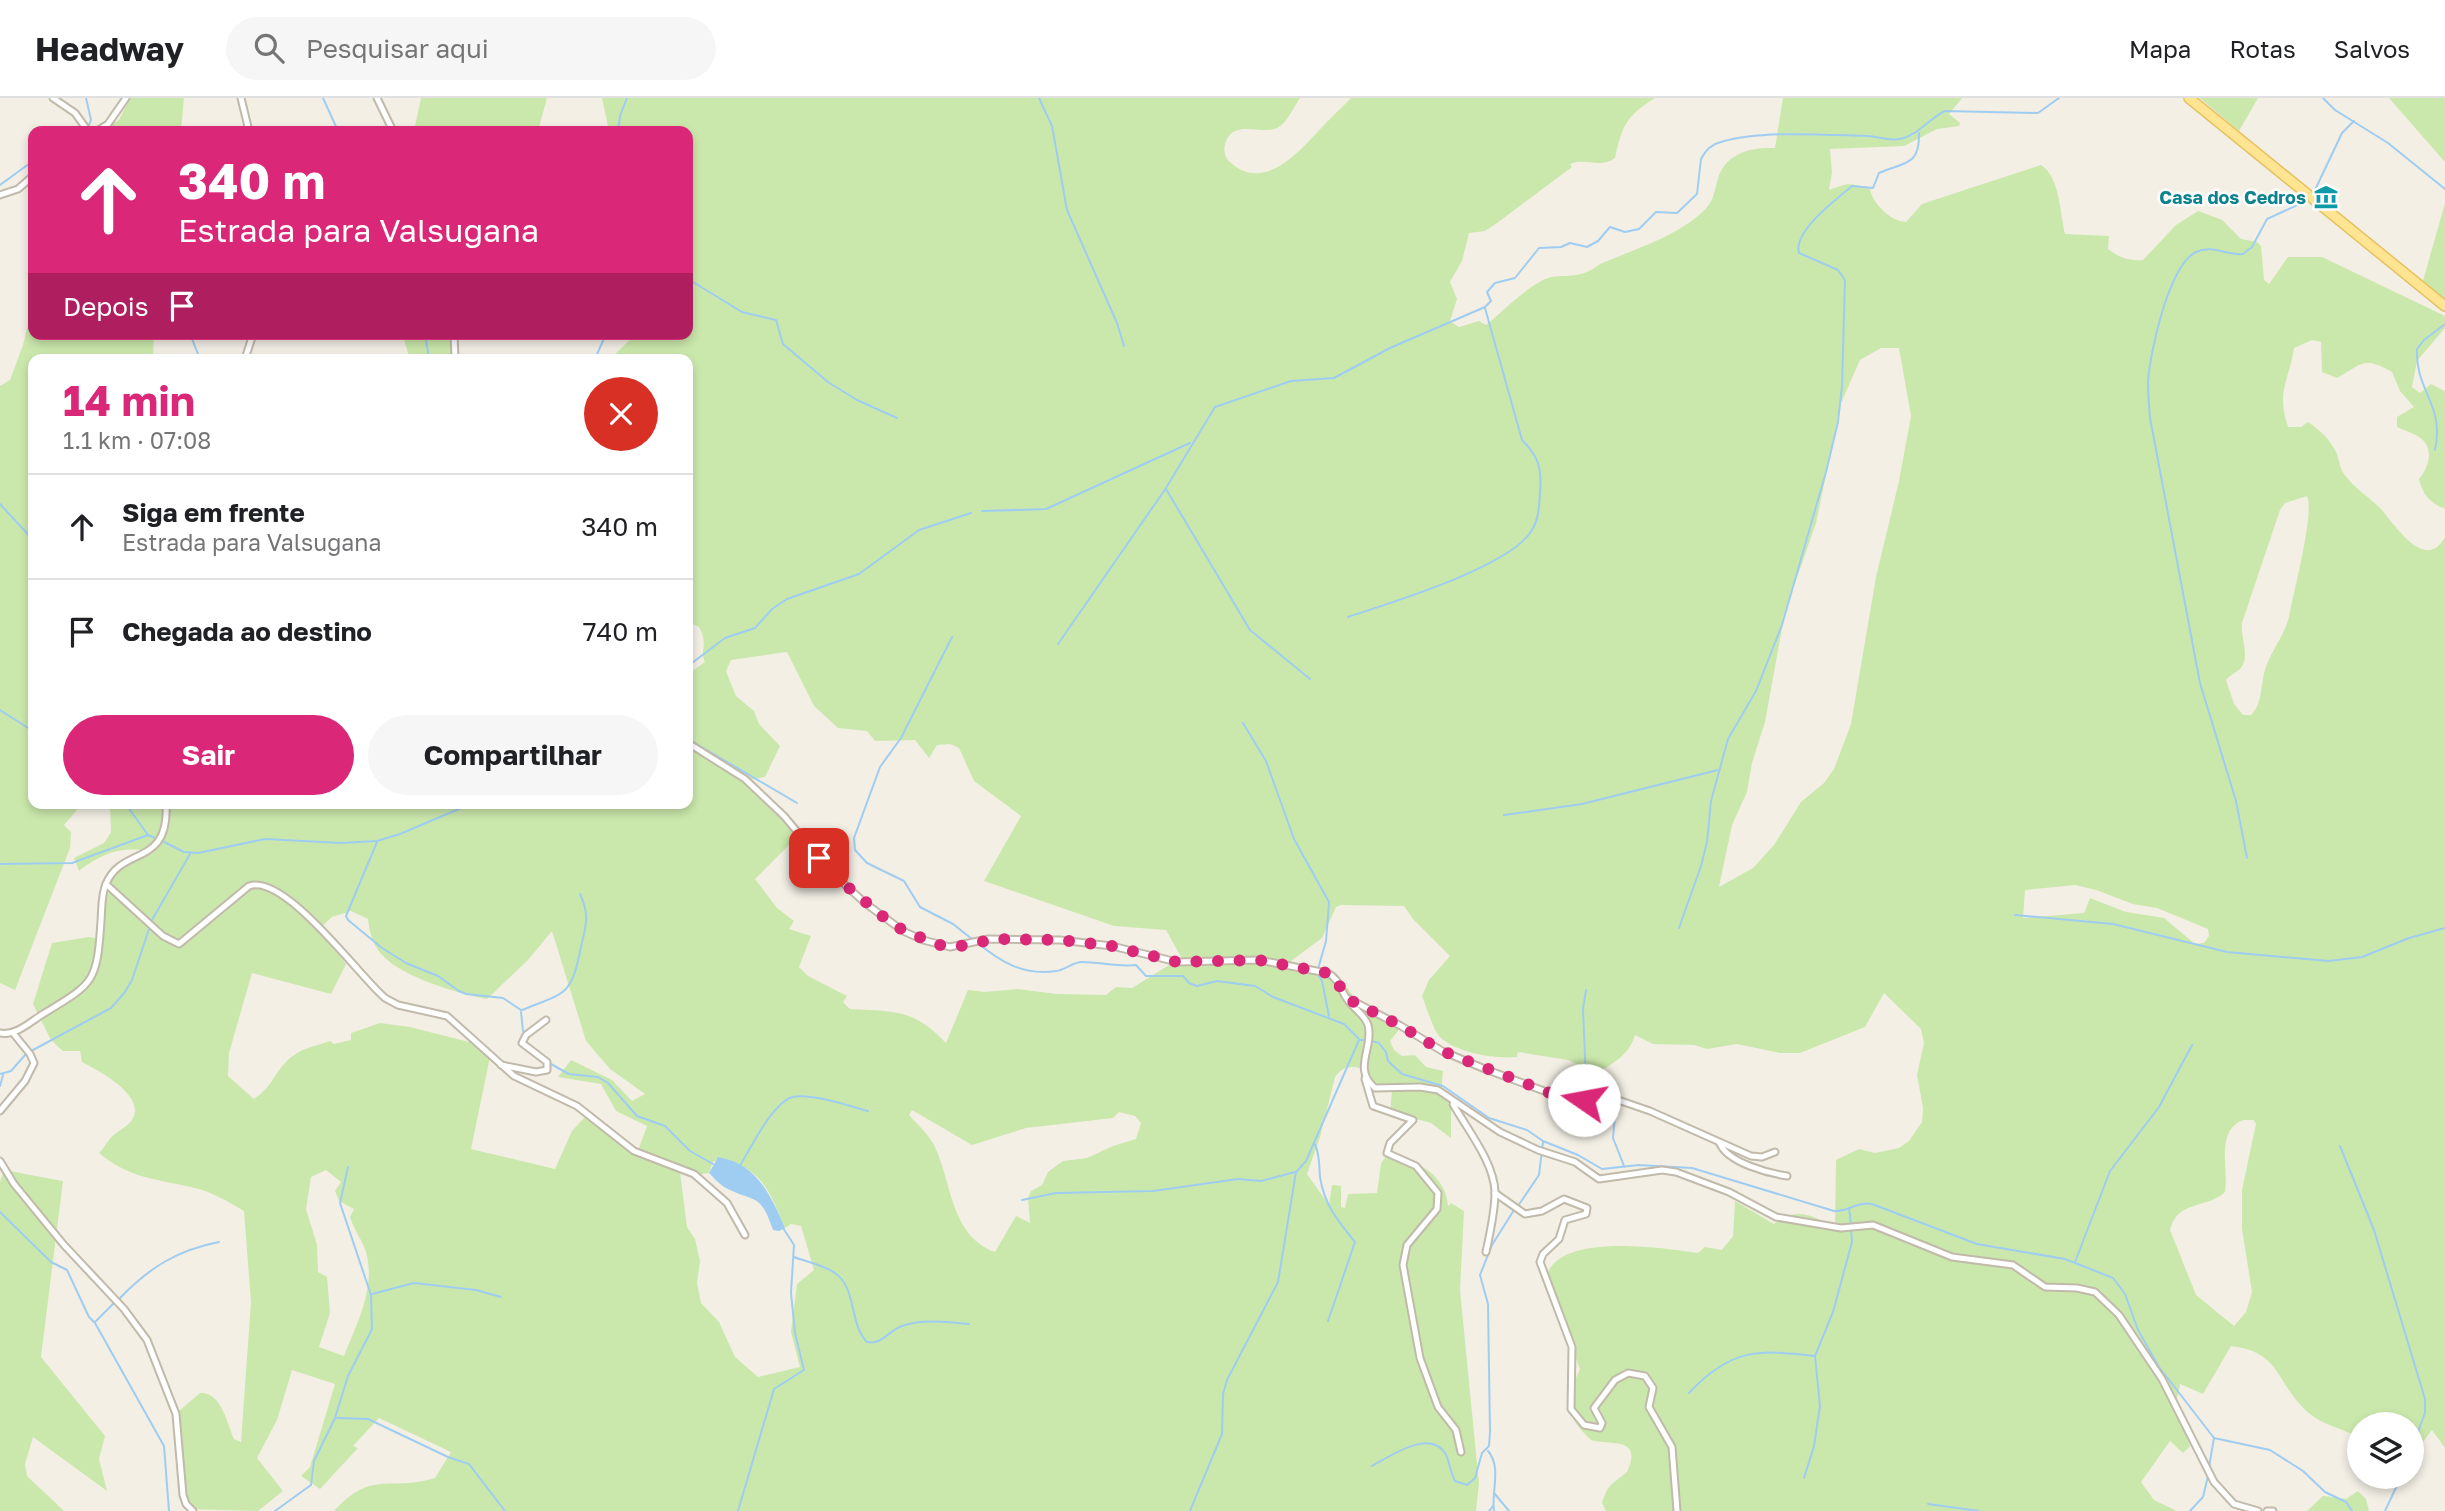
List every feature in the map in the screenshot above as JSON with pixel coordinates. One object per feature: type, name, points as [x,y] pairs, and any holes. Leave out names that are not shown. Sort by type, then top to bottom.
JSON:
[{"type":"main road","points":[[2189,98],[2445,306]]},
{"type":"street","points":[[53,98],[75,113],[84,126]]},
{"type":"street","points":[[105,126],[126,98]]},
{"type":"street","points":[[241,98],[248,126]]},
{"type":"street","points":[[377,98],[391,126]]},
{"type":"street","points":[[0,195],[18,189],[28,180]]},
{"type":"street","points":[[693,746],[745,779],[784,817],[830,871],[865,903],[904,931],[923,940],[950,947],[988,939],[1060,940],[1112,946],[1177,962],[1252,960],[1281,963],[1333,975],[1346,998],[1365,1019],[1368,1028],[1363,1062],[1373,1106],[1412,1118],[1411,1124],[1390,1143],[1387,1153],[1416,1166],[1438,1193],[1437,1209],[1407,1245],[1403,1265],[1420,1358],[1437,1406],[1456,1430],[1461,1452]]},
{"type":"street","points":[[0,1033],[13,1033],[66,1003],[89,984],[100,946],[106,884],[117,869],[146,853],[161,839],[166,809]]},
{"type":"street","points":[[106,884],[163,936],[179,944],[250,886],[257,884],[270,887],[309,917],[385,998],[398,1005],[447,1016],[500,1065],[524,1082],[577,1107],[634,1151],[694,1174],[727,1203],[745,1235]]},
{"type":"street","points":[[1346,998],[1442,1051],[1563,1098],[1610,1103],[1621,1101],[1751,1156],[1762,1157],[1775,1152]]},
{"type":"street","points":[[500,1065],[536,1072],[547,1070],[547,1062],[522,1043],[526,1035],[546,1020]]},
{"type":"street","points":[[0,1111],[25,1082],[34,1063],[13,1033]]},
{"type":"street","points":[[1364,1075],[1375,1088],[1427,1087],[1438,1090],[1512,1139],[1575,1162],[1599,1179],[1662,1170],[1676,1172],[1729,1192],[1776,1217],[1840,1228],[1873,1224],[1952,1257],[2013,1265],[2045,1287],[2077,1288],[2095,1292],[2119,1315],[2162,1379],[2214,1482],[2234,1504],[2258,1511]]},
{"type":"street","points":[[1451,1101],[1488,1165],[1495,1194],[1486,1252]]},
{"type":"street","points":[[1720,1144],[1724,1152],[1741,1161],[1787,1176]]},
{"type":"street","points":[[0,1161],[7,1175],[147,1339],[176,1414],[183,1495],[186,1504],[193,1511]]},
{"type":"street","points":[[1495,1194],[1525,1214],[1542,1211],[1565,1199],[1587,1209],[1586,1214],[1565,1220],[1559,1239],[1543,1254],[1540,1262],[1572,1347],[1571,1409],[1584,1425],[1600,1428],[1602,1423],[1594,1408],[1615,1380],[1628,1373],[1645,1376],[1653,1388],[1649,1407],[1651,1413],[1672,1447],[1677,1511]]},
{"type":"street","points":[[2267,1511],[2273,1511]]},
{"type":"green space","points":[[130,98],[184,98],[181,126],[109,126],[119,120]]},
{"type":"green space","points":[[421,98],[547,98],[539,126],[415,126]]},
{"type":"green space","points":[[602,98],[1300,98],[1287,119],[1277,128],[1237,130],[1227,139],[1224,152],[1226,158],[1245,171],[1259,173],[1285,163],[1351,98],[1655,98],[1631,116],[1623,130],[1615,158],[1604,163],[1570,164],[1572,167],[1497,223],[1485,231],[1469,233],[1462,261],[1450,282],[1457,299],[1450,321],[1459,327],[1479,321],[1486,325],[1520,295],[1543,280],[1584,273],[1663,238],[1687,224],[1710,203],[1726,163],[1740,153],[1775,148],[1783,98],[1962,98],[1949,114],[1960,123],[1959,126],[1937,129],[1904,146],[1830,149],[1832,172],[1829,190],[1850,184],[1870,189],[1883,211],[1894,219],[1906,222],[1922,204],[2041,165],[2056,187],[2065,234],[2109,236],[2108,249],[2124,258],[2143,260],[2176,225],[2198,211],[2222,220],[2241,239],[2257,242],[2261,246],[2264,280],[2269,284],[2288,257],[2322,257],[2445,316],[2445,328],[2417,361],[2412,387],[2420,393],[2431,384],[2445,391],[2445,509],[2428,498],[2419,479],[2428,463],[2427,446],[2416,435],[2397,427],[2397,417],[2414,407],[2400,391],[2392,372],[2368,363],[2337,378],[2322,372],[2321,342],[2312,340],[2294,348],[2283,403],[2288,427],[2301,427],[2308,422],[2321,432],[2335,449],[2348,479],[2380,508],[2410,542],[2428,550],[2437,547],[2445,537],[2445,1448],[2432,1430],[2424,1440],[2424,1412],[2347,1412],[2347,1432],[2321,1421],[2299,1403],[2270,1363],[2248,1349],[2231,1346],[2203,1394],[2180,1384],[2176,1404],[2190,1446],[2183,1453],[2170,1441],[2141,1482],[2154,1500],[2177,1511],[1606,1511],[1602,1503],[1606,1491],[1627,1472],[1631,1452],[1622,1444],[1591,1440],[1571,1415],[1571,1390],[1580,1369],[1543,1273],[1548,1272],[1558,1260],[1574,1252],[1594,1248],[1662,1248],[1698,1253],[1705,1247],[1722,1250],[1733,1236],[1735,1201],[1774,1224],[1782,1218],[1797,1214],[1820,1220],[1835,1229],[1836,1160],[1859,1149],[1875,1153],[1899,1148],[1909,1141],[1922,1122],[1923,1108],[1917,1075],[1924,1043],[1921,1029],[1884,993],[1865,1027],[1800,1053],[1780,1053],[1737,1044],[1707,1049],[1694,1045],[1653,1044],[1635,1035],[1625,1053],[1597,1073],[1568,1060],[1518,1052],[1517,1057],[1476,1054],[1455,1047],[1439,1036],[1422,996],[1429,980],[1450,956],[1413,919],[1404,906],[1341,905],[1336,907],[1322,938],[1291,961],[1338,976],[1357,1001],[1393,1017],[1401,1027],[1390,1041],[1394,1050],[1402,1056],[1415,1055],[1426,1067],[1443,1071],[1441,1094],[1451,1106],[1451,1138],[1431,1123],[1390,1112],[1392,1091],[1378,1088],[1360,1068],[1349,1067],[1335,1077],[1320,1137],[1307,1174],[1329,1205],[1332,1185],[1341,1186],[1341,1207],[1345,1208],[1348,1194],[1377,1193],[1381,1164],[1386,1156],[1413,1163],[1433,1174],[1445,1192],[1448,1206],[1451,1203],[1464,1211],[1460,1290],[1479,1484],[1476,1511],[334,1511],[359,1490],[370,1486],[435,1478],[451,1452],[379,1418],[353,1446],[358,1448],[320,1489],[301,1476],[310,1467],[335,1384],[292,1370],[277,1420],[257,1458],[283,1491],[258,1511],[189,1509],[182,1501],[179,1411],[200,1393],[213,1397],[222,1409],[234,1439],[241,1442],[251,1302],[244,1211],[201,1190],[133,1173],[99,1153],[133,1118],[135,1109],[132,1101],[118,1085],[82,1062],[80,1051],[63,1051],[51,1040],[33,1004],[52,943],[89,937],[101,939],[104,897],[112,890],[112,876],[117,869],[146,851],[110,853],[79,871],[74,858],[104,843],[111,832],[110,809],[693,809],[693,670],[705,662],[702,633],[699,627],[693,624],[693,354],[615,354],[630,340],[693,340],[693,126],[608,126]],"holes":[[[1881,348],[1899,348],[1911,416],[1876,577],[1851,724],[1834,769],[1824,783],[1801,802],[1774,845],[1753,868],[1719,887],[1732,825],[1747,792],[1752,763],[1765,722],[1785,612],[1816,523],[1841,403],[1860,360]],[[2307,496],[2309,505],[2306,535],[2289,617],[2267,663],[2258,705],[2251,715],[2243,715],[2234,704],[2226,680],[2240,669],[2245,659],[2242,623],[2280,510],[2285,503]],[[787,652],[814,706],[838,728],[867,731],[875,741],[915,740],[929,758],[937,745],[950,744],[959,748],[974,781],[1021,816],[984,881],[1114,926],[1166,930],[1185,964],[1174,962],[1132,988],[1116,987],[1106,995],[1057,994],[1018,989],[985,992],[968,990],[946,1043],[923,1023],[902,1014],[850,1009],[843,1002],[847,996],[808,976],[799,967],[811,936],[789,929],[794,921],[777,908],[755,879],[798,836],[747,780],[765,777],[780,746],[759,724],[754,711],[736,696],[726,671],[731,660]],[[2075,885],[2133,904],[2157,908],[2208,929],[2209,936],[2204,943],[2195,944],[2164,918],[2126,912],[2090,898],[2084,913],[2023,918],[2025,890]],[[351,911],[368,919],[378,950],[398,968],[444,988],[487,999],[528,960],[552,931],[586,1041],[610,1069],[645,1094],[632,1101],[612,1080],[571,1060],[558,1077],[601,1084],[616,1111],[647,1126],[636,1156],[589,1117],[585,1117],[572,1131],[555,1169],[471,1149],[490,1057],[473,1043],[410,1027],[380,1023],[351,1033],[351,1040],[334,1044],[330,1041],[301,1051],[286,1062],[265,1090],[254,1099],[228,1076],[229,1053],[252,973],[331,994],[346,964],[319,929],[332,917]],[[912,1110],[972,1145],[1026,1128],[1113,1118],[1119,1112],[1135,1116],[1141,1123],[1136,1139],[1087,1158],[1063,1161],[1048,1172],[1042,1185],[1031,1191],[1028,1198],[1030,1223],[1016,1216],[995,1252],[969,1234],[961,1221],[934,1145],[909,1115]],[[2243,1120],[2254,1120],[2256,1124],[2242,1190],[2242,1229],[2252,1292],[2246,1312],[2234,1326],[2196,1295],[2170,1230],[2174,1220],[2186,1209],[2210,1201],[2225,1192],[2226,1142],[2234,1125]],[[723,1158],[747,1169],[769,1192],[785,1228],[791,1224],[801,1226],[814,1270],[797,1284],[791,1332],[800,1367],[758,1377],[735,1357],[719,1322],[701,1303],[697,1283],[700,1261],[695,1239],[687,1227],[680,1172],[688,1176],[709,1173],[713,1162]],[[326,1170],[341,1182],[335,1191],[339,1201],[354,1209],[350,1217],[366,1252],[369,1279],[367,1292],[344,1356],[319,1347],[330,1313],[327,1277],[318,1272],[317,1245],[306,1209],[311,1177]]]},
{"type":"green space","points":[[2200,98],[2258,98],[2239,131]]},
{"type":"green space","points":[[2389,98],[2445,98],[2445,162]]},
{"type":"green space","points":[[2445,203],[2445,300],[2423,281]]},
{"type":"green space","points":[[28,325],[28,340],[154,340],[153,354],[28,354],[28,809],[78,809],[64,825],[71,832],[70,848],[15,990],[0,983],[0,386],[10,380]]},
{"type":"green space","points":[[404,340],[457,340],[458,354],[408,354]]},
{"type":"green space","points":[[4,1170],[63,1181],[41,1357],[105,1436],[99,1459],[107,1491],[33,1437],[25,1464],[27,1476],[64,1511],[0,1511],[0,1182]]},
{"type":"green space","points":[[2358,1491],[2366,1499],[2369,1511],[2307,1511],[2323,1496],[2346,1499]]},
{"type":"water","points":[[718,1157],[731,1160],[752,1173],[768,1193],[785,1228],[773,1230],[756,1200],[724,1187],[709,1173]]},
{"type":"waterway","points":[[86,98],[91,120],[89,125]]},
{"type":"waterway","points":[[323,98],[336,126]]},
{"type":"waterway","points":[[619,126],[627,98]]},
{"type":"waterway","points":[[1039,98],[1052,126],[1067,210],[1117,323],[1124,346]]},
{"type":"waterway","points":[[1058,644],[1166,488],[1215,407],[1291,381],[1334,378],[1390,348],[1485,307],[1491,301],[1487,292],[1495,283],[1515,278],[1539,248],[1561,247],[1570,243],[1587,247],[1598,241],[1610,227],[1625,232],[1639,229],[1656,212],[1677,213],[1697,194],[1701,159],[1709,148],[1718,143],[1737,138],[1793,134],[1900,139],[1913,134],[1945,111],[2038,113],[2059,98]]},
{"type":"waterway","points":[[2323,98],[2335,110],[2388,143],[2445,189]]},
{"type":"waterway","points":[[2315,190],[2342,133],[2354,121]]},
{"type":"waterway","points":[[1679,928],[1701,866],[1707,842],[1711,801],[1728,739],[1756,691],[1782,625],[1838,422],[1842,386],[1845,280],[1838,270],[1799,253],[1799,244],[1818,216],[1852,186],[1873,188],[1879,173],[1913,158],[1919,144],[1919,133]]},
{"type":"waterway","points":[[0,185],[28,165]]},
{"type":"waterway","points":[[2247,858],[2236,801],[2200,683],[2150,418],[2148,381],[2163,310],[2169,291],[2186,260],[2196,252],[2208,249],[2243,254],[2252,247],[2267,219],[2304,202]]},
{"type":"waterway","points":[[693,282],[742,312],[776,320],[783,344],[828,382],[857,400],[897,418]]},
{"type":"waterway","points":[[1348,617],[1419,593],[1475,570],[1520,544],[1534,526],[1539,508],[1540,470],[1536,458],[1522,440],[1485,308]]},
{"type":"waterway","points":[[2435,450],[2436,421],[2420,376],[2417,349],[2445,324]]},
{"type":"waterway","points":[[192,340],[198,354]]},
{"type":"waterway","points":[[426,340],[428,354]]},
{"type":"waterway","points":[[597,354],[603,340]]},
{"type":"waterway","points":[[982,511],[1046,509],[1190,443]]},
{"type":"waterway","points":[[1166,489],[1250,630],[1310,679]]},
{"type":"waterway","points":[[0,504],[28,535]]},
{"type":"waterway","points":[[693,662],[725,638],[755,628],[772,609],[787,599],[859,574],[919,530],[971,513]]},
{"type":"waterway","points":[[952,637],[901,738],[880,767],[854,838],[855,850],[867,863],[904,881],[920,907],[953,924],[972,939]]},
{"type":"waterway","points":[[0,710],[28,728]]},
{"type":"waterway","points":[[1243,723],[1266,761],[1294,839],[1329,902],[1326,941],[1318,969]]},
{"type":"waterway","points":[[693,742],[797,803]]},
{"type":"waterway","points":[[1504,815],[1582,804],[1718,770]]},
{"type":"waterway","points":[[129,809],[148,835],[155,838]]},
{"type":"waterway","points":[[164,842],[184,852],[198,853],[265,839],[341,843],[377,841],[459,809]]},
{"type":"waterway","points":[[0,864],[72,863],[148,835]]},
{"type":"waterway","points":[[377,842],[346,916],[348,920],[382,948],[406,963],[438,976],[459,991],[503,998],[521,1010]]},
{"type":"waterway","points":[[152,920],[190,854]]},
{"type":"waterway","points":[[522,1010],[558,995],[570,984],[586,927],[585,908],[580,894]]},
{"type":"waterway","points":[[2015,915],[2113,924],[2227,952],[2329,961],[2362,957],[2409,938],[2445,928]]},
{"type":"waterway","points":[[33,1050],[111,1008],[132,980],[149,929]]},
{"type":"waterway","points":[[977,942],[1013,966],[1033,971],[1056,971],[1082,962],[1136,965],[1146,976],[1183,976],[1189,983],[1197,986],[1217,981],[1255,986],[1273,997],[1344,1024],[1360,1040],[1366,1040]]},
{"type":"waterway","points":[[1318,974],[1329,1016]]},
{"type":"waterway","points":[[1586,990],[1583,1009],[1586,1080],[1589,1090],[1598,1099]]},
{"type":"waterway","points":[[521,1012],[523,1031]]},
{"type":"waterway","points":[[1190,1511],[1222,1434],[1223,1394],[1227,1380],[1278,1282],[1296,1172],[1306,1161],[1359,1040]]},
{"type":"waterway","points":[[1372,1041],[1379,1043],[1386,1052],[1388,1061],[1402,1074],[1443,1086],[1489,1118],[1527,1130],[1543,1141],[1578,1155],[1602,1169],[1639,1165],[1692,1168],[1834,1211],[1872,1204],[1977,1244],[2065,1259],[2113,1278],[2125,1294],[2138,1330],[2159,1367],[2214,1438],[2270,1450],[2303,1471],[2325,1492],[2346,1502],[2352,1511]]},
{"type":"waterway","points":[[528,1044],[541,1054]]},
{"type":"waterway","points":[[2075,1262],[2110,1171],[2159,1107],[2192,1045]]},
{"type":"waterway","points":[[0,1074],[11,1071],[26,1054]]},
{"type":"waterway","points":[[549,1063],[569,1074],[598,1077],[608,1083],[637,1116],[665,1126],[690,1151],[713,1164]]},
{"type":"waterway","points":[[0,1086],[3,1075]]},
{"type":"waterway","points":[[741,1164],[771,1115],[786,1100],[793,1097],[820,1098],[868,1111]]},
{"type":"waterway","points":[[1606,1104],[1615,1116],[1613,1138],[1624,1166]]},
{"type":"waterway","points":[[1518,1206],[1539,1175],[1543,1142]]},
{"type":"waterway","points":[[1315,1144],[1325,1196],[1355,1242],[1328,1321]]},
{"type":"waterway","points":[[2340,1146],[2374,1230],[2425,1399],[2424,1416]]},
{"type":"waterway","points":[[275,1511],[311,1485],[314,1461],[335,1418],[348,1376],[372,1329],[371,1295],[340,1203],[348,1167]]},
{"type":"waterway","points":[[1022,1200],[1056,1193],[1153,1191],[1238,1179],[1261,1181],[1295,1172]]},
{"type":"waterway","points":[[1849,1208],[1851,1224]]},
{"type":"waterway","points":[[1372,1466],[1399,1451],[1420,1444],[1430,1444],[1439,1447],[1446,1455],[1455,1481],[1467,1485],[1475,1478],[1482,1453],[1489,1446],[1490,1432],[1488,1304],[1480,1275],[1492,1245],[1514,1210]]},
{"type":"waterway","points":[[0,1212],[51,1262],[67,1270],[89,1317],[95,1323],[164,1446],[169,1511]]},
{"type":"waterway","points":[[738,1511],[774,1389],[804,1370],[795,1333],[791,1293],[794,1245],[783,1228]]},
{"type":"waterway","points":[[1804,1478],[1814,1446],[1820,1406],[1815,1356],[1833,1312],[1852,1242],[1851,1229]]},
{"type":"waterway","points":[[120,1298],[153,1269],[177,1255],[219,1242]]},
{"type":"waterway","points":[[794,1257],[826,1268],[842,1280],[861,1334],[867,1342],[881,1340],[897,1328],[918,1322],[969,1324]]},
{"type":"waterway","points":[[372,1294],[414,1283],[476,1290],[501,1297]]},
{"type":"waterway","points":[[95,1322],[113,1304]]},
{"type":"waterway","points":[[1689,1393],[1718,1368],[1746,1355],[1776,1353],[1814,1356]]},
{"type":"waterway","points":[[337,1418],[368,1419],[448,1457],[469,1464],[505,1511]]},
{"type":"waterway","points":[[2209,1467],[2214,1438]]},
{"type":"waterway","points":[[1488,1451],[1495,1472],[1494,1511]]},
{"type":"waterway","points":[[2190,1511],[2203,1497],[2208,1476]]},
{"type":"waterway","points":[[2385,1511],[2395,1489]]},
{"type":"waterway","points":[[1494,1493],[1509,1511]]},
{"type":"waterway","points":[[1928,1504],[1979,1511]]},
{"type":"waterway","points":[[1489,1511],[1493,1506]]},
{"type":"place","name":"Casa dos Cedros","points":[[2326,197]]},
{"type":"route","points":[[819,858],[865,903],[904,931],[923,940],[950,947],[988,939],[1026,942],[1060,940],[1112,946],[1177,962],[1259,960],[1328,973],[1335,977],[1346,998],[1452,1056],[1563,1098],[1584,1100]]}]
